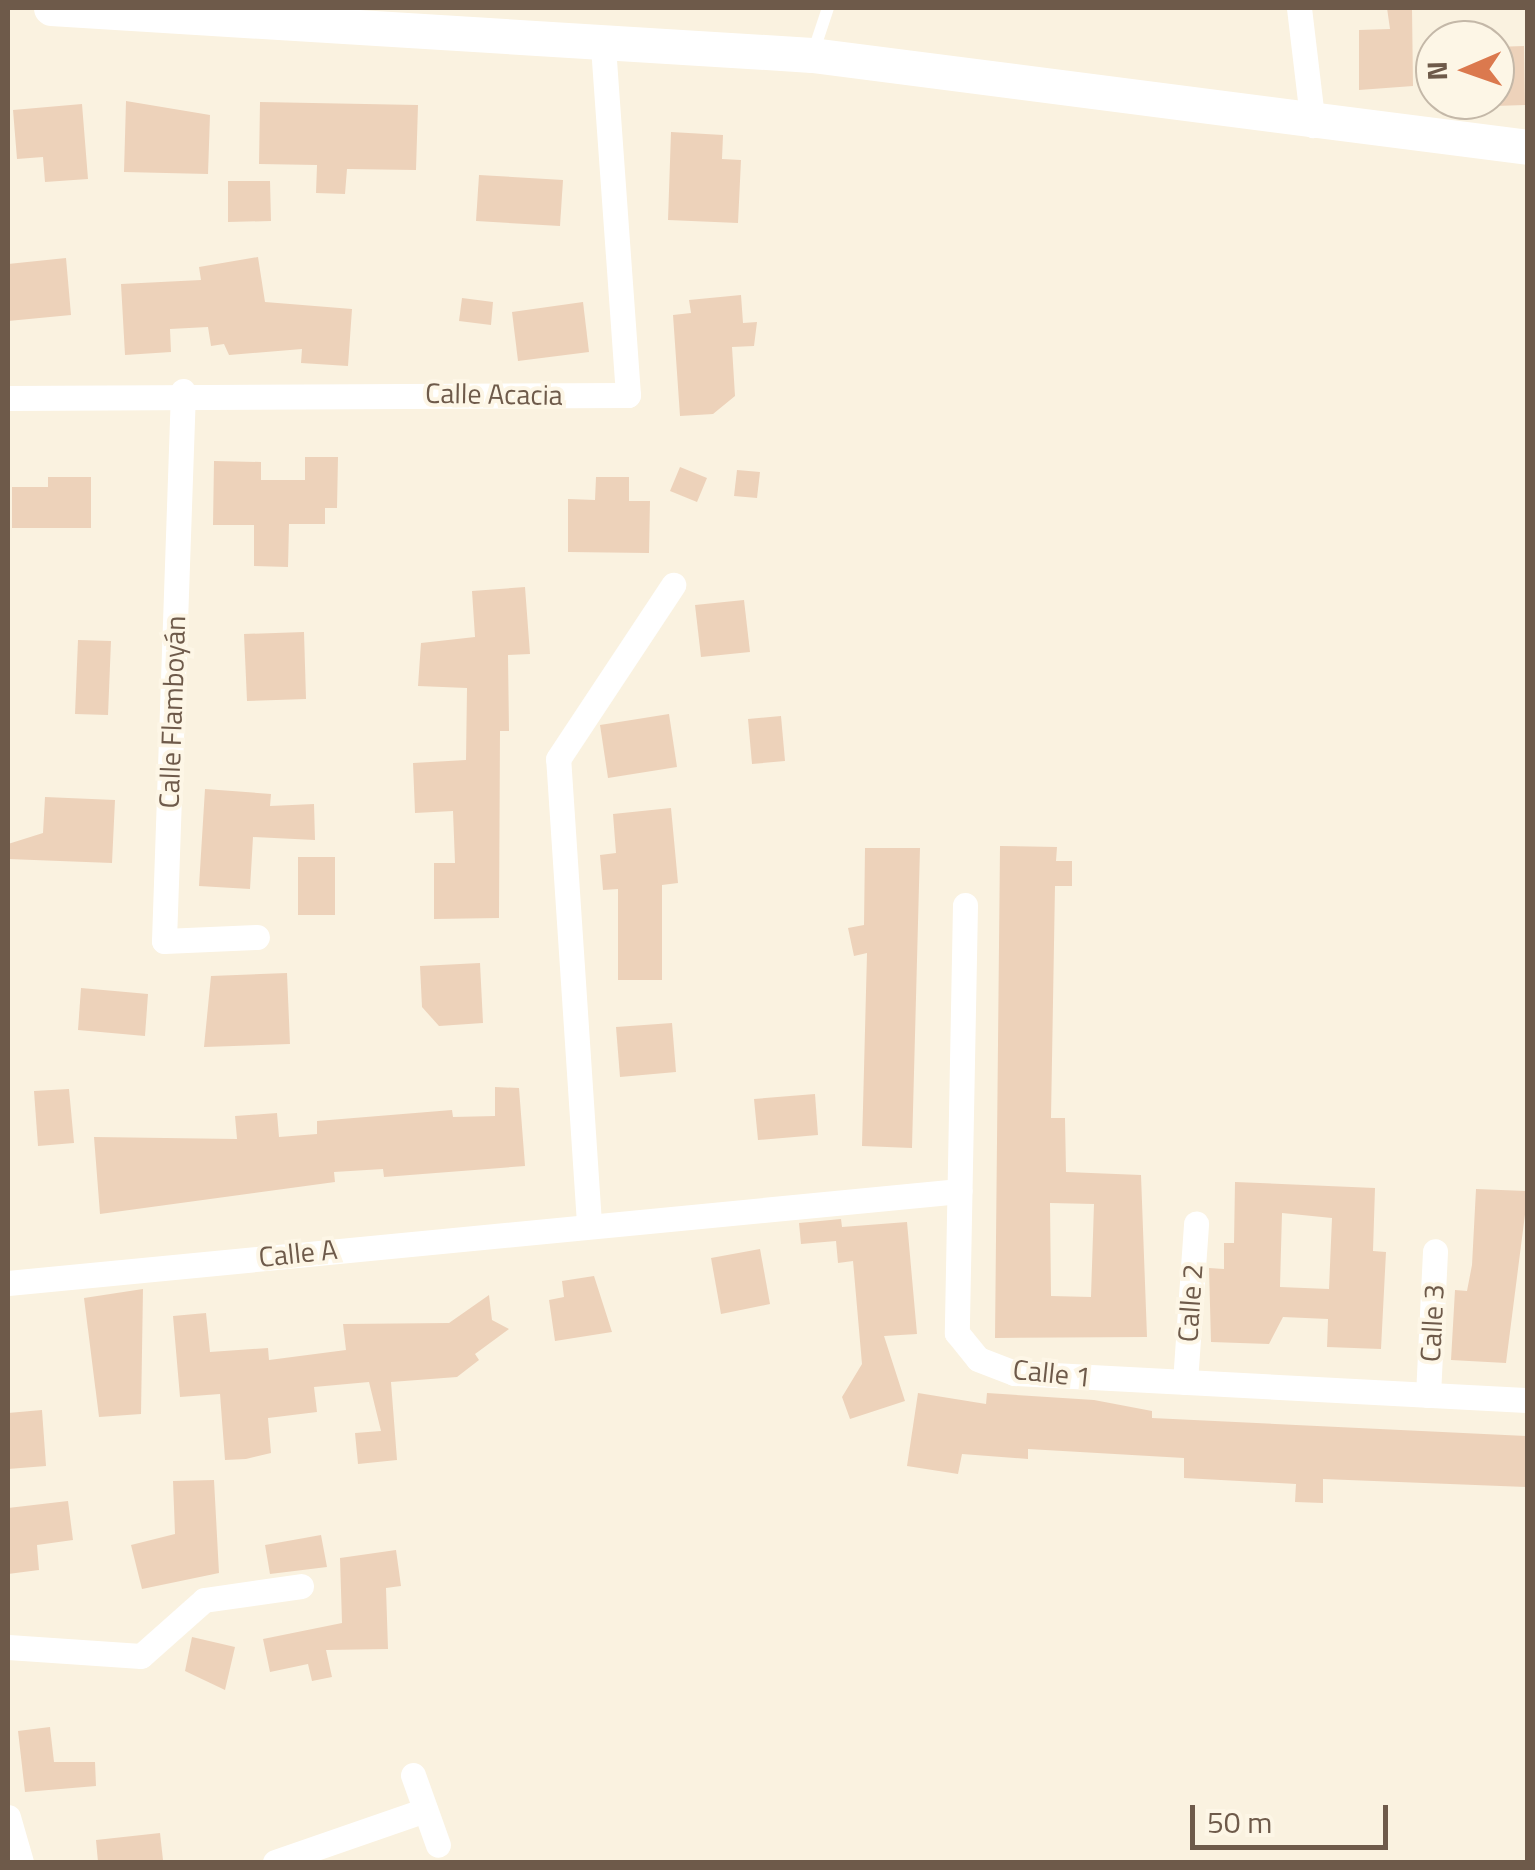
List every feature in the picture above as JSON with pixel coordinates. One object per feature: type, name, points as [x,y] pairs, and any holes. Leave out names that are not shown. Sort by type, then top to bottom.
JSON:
[{"type":"street","points":[[51,8],[152,11],[812,55],[1042,78],[1314,124],[1528,147]]},
{"type":"street","points":[[1299,8],[1314,124]]},
{"type":"street","name":"Calle Acacia","points":[[8,398],[184,391],[628,395],[603,44]]},
{"type":"street","name":"Calle Flamboyán","points":[[184,391],[164,940],[256,937]]},
{"type":"street","points":[[590,1222],[558,760],[673,585]]},
{"type":"street","name":"Calle 1","points":[[965,905],[958,1333],[978,1359],[1014,1374],[1528,1400]]},
{"type":"street","name":"Calle A","points":[[8,1283],[590,1222],[960,1190]]},
{"type":"street","name":"Calle 2","points":[[1184,1382],[1196,1223]]},
{"type":"street","name":"Calle 3","points":[[1428,1395],[1435,1251]]},
{"type":"street","points":[[8,1647],[141,1656],[204,1600],[301,1586]]},
{"type":"street","points":[[413,1775],[438,1846]]},
{"type":"street","points":[[274,1862],[426,1810]]},
{"type":"street","points":[[8,1817],[21,1862]]},
{"type":"lane","points":[[812,55],[828,8]]},
{"type":"building","points":[[1387,8],[1412,8],[1413,86],[1359,90],[1359,30],[1390,29]]},
{"type":"building","points":[[1515,46],[1524,46],[1525,105],[1515,105]]},
{"type":"building","points":[[126,101],[210,115],[208,174],[124,172]]},
{"type":"building","points":[[260,102],[418,105],[416,170],[347,169],[345,194],[316,193],[317,165],[259,164]]},
{"type":"building","points":[[82,104],[88,179],[45,182],[43,157],[17,159],[13,110]]},
{"type":"building","points":[[671,132],[723,135],[722,159],[741,160],[738,223],[668,220]]},
{"type":"building","points":[[479,175],[563,180],[560,226],[476,221]]},
{"type":"building","points":[[228,181],[270,181],[271,221],[228,222]]},
{"type":"building","points":[[258,257],[265,302],[352,309],[348,366],[301,363],[302,349],[229,355],[224,344],[211,346],[208,327],[170,329],[171,352],[125,355],[121,284],[201,280],[199,267]]},
{"type":"building","points":[[66,258],[71,315],[8,321],[8,264]]},
{"type":"building","points":[[741,295],[743,323],[757,322],[754,346],[732,347],[735,396],[713,414],[680,416],[673,315],[691,313],[689,300]]},
{"type":"building","points":[[462,298],[493,302],[491,325],[459,321]]},
{"type":"building","points":[[583,302],[589,352],[518,361],[512,312]]},
{"type":"building","points":[[305,457],[338,457],[337,508],[325,508],[325,524],[289,524],[288,567],[254,566],[254,525],[213,525],[214,461],[261,462],[261,480],[305,480]]},
{"type":"building","points":[[680,467],[707,478],[697,502],[670,491]]},
{"type":"building","points":[[737,470],[760,472],[757,498],[734,496]]},
{"type":"building","points":[[48,477],[91,477],[91,528],[12,528],[12,487],[48,487]]},
{"type":"building","points":[[596,477],[629,477],[629,501],[650,501],[649,553],[568,552],[568,499],[595,500]]},
{"type":"building","points":[[525,587],[530,654],[508,655],[509,731],[500,731],[499,918],[434,919],[434,863],[455,863],[453,811],[415,813],[413,763],[466,760],[467,688],[418,686],[421,643],[475,637],[472,591]]},
{"type":"building","points":[[744,600],[750,652],[701,657],[695,605]]},
{"type":"building","points":[[304,632],[306,699],[247,701],[244,634]]},
{"type":"building","points":[[78,640],[111,641],[108,715],[75,714]]},
{"type":"building","points":[[669,714],[677,767],[608,778],[600,725]]},
{"type":"building","points":[[781,716],[785,761],[752,764],[748,719]]},
{"type":"building","points":[[205,789],[271,794],[270,806],[314,804],[315,840],[253,837],[250,889],[199,886]]},
{"type":"building","points":[[45,797],[115,800],[112,863],[8,859],[8,844],[43,833]]},
{"type":"building","points":[[671,808],[678,883],[662,885],[662,980],[618,980],[618,889],[603,890],[600,855],[616,853],[613,814]]},
{"type":"building","points":[[1000,846],[1057,847],[1056,861],[1072,861],[1072,886],[1055,886],[1051,1118],[1065,1118],[1066,1172],[1141,1175],[1147,1337],[995,1338]],"holes":[[[1050,1203],[1094,1204],[1091,1297],[1051,1296]]]},
{"type":"building","points":[[865,848],[920,848],[912,1148],[862,1146],[867,953],[854,956],[848,928],[864,925]]},
{"type":"building","points":[[298,857],[335,857],[335,915],[298,915]]},
{"type":"building","points":[[480,963],[483,1023],[439,1026],[422,1007],[420,966]]},
{"type":"building","points":[[287,973],[290,1044],[204,1047],[211,976]]},
{"type":"building","points":[[81,988],[148,994],[145,1036],[78,1030]]},
{"type":"building","points":[[672,1023],[676,1072],[620,1077],[616,1027]]},
{"type":"building","points":[[495,1087],[519,1088],[525,1166],[384,1177],[383,1169],[334,1172],[335,1182],[100,1214],[94,1137],[237,1139],[235,1116],[277,1113],[279,1137],[317,1134],[317,1121],[452,1110],[453,1117],[495,1116]]},
{"type":"building","points":[[69,1089],[74,1143],[38,1146],[34,1091]]},
{"type":"building","points":[[815,1094],[818,1135],[758,1140],[754,1099]]},
{"type":"building","points":[[1235,1182],[1375,1188],[1373,1251],[1386,1252],[1381,1349],[1327,1347],[1328,1319],[1283,1317],[1269,1344],[1211,1342],[1209,1268],[1224,1269],[1224,1243],[1234,1243]],"holes":[[[1282,1213],[1332,1218],[1329,1289],[1280,1287]]]},
{"type":"building","points":[[1476,1189],[1528,1191],[1506,1363],[1451,1360],[1455,1290],[1467,1291],[1472,1265]]},
{"type":"building","points":[[841,1219],[842,1227],[907,1222],[917,1334],[884,1336],[905,1401],[850,1419],[842,1397],[862,1364],[853,1261],[838,1263],[836,1241],[801,1244],[799,1223]]},
{"type":"building","points":[[760,1249],[770,1304],[721,1314],[711,1258]]},
{"type":"building","points":[[594,1276],[612,1332],[555,1341],[549,1300],[564,1297],[562,1281]]},
{"type":"building","points":[[143,1289],[141,1414],[99,1417],[84,1298]]},
{"type":"building","points":[[489,1295],[492,1320],[509,1329],[475,1354],[479,1360],[457,1377],[391,1382],[397,1460],[358,1464],[355,1433],[381,1431],[369,1382],[314,1387],[317,1412],[268,1418],[271,1453],[246,1459],[225,1460],[220,1394],[180,1397],[173,1316],[206,1313],[210,1352],[268,1348],[269,1360],[346,1350],[343,1324],[449,1323]]},
{"type":"building","points":[[918,1393],[986,1404],[987,1393],[1094,1400],[1152,1411],[1152,1418],[1528,1436],[1528,1487],[1323,1479],[1323,1503],[1295,1502],[1296,1484],[1184,1478],[1184,1458],[1028,1449],[1028,1459],[962,1454],[958,1474],[907,1466]]},
{"type":"building","points":[[42,1410],[46,1466],[8,1469],[8,1413]]},
{"type":"building","points":[[214,1480],[219,1573],[142,1589],[131,1545],[175,1534],[173,1481]]},
{"type":"building","points":[[68,1501],[73,1540],[37,1545],[39,1570],[8,1574],[8,1508]]},
{"type":"building","points":[[321,1535],[327,1567],[270,1574],[265,1545]]},
{"type":"building","points":[[396,1550],[401,1586],[386,1588],[388,1649],[326,1650],[332,1677],[312,1681],[308,1664],[270,1672],[263,1639],[342,1623],[340,1558]]},
{"type":"building","points":[[192,1637],[235,1647],[225,1690],[185,1671]]},
{"type":"building","points":[[50,1727],[54,1762],[95,1762],[96,1786],[25,1792],[18,1731]]},
{"type":"building","points":[[160,1833],[163,1860],[98,1862],[96,1840]]}]
